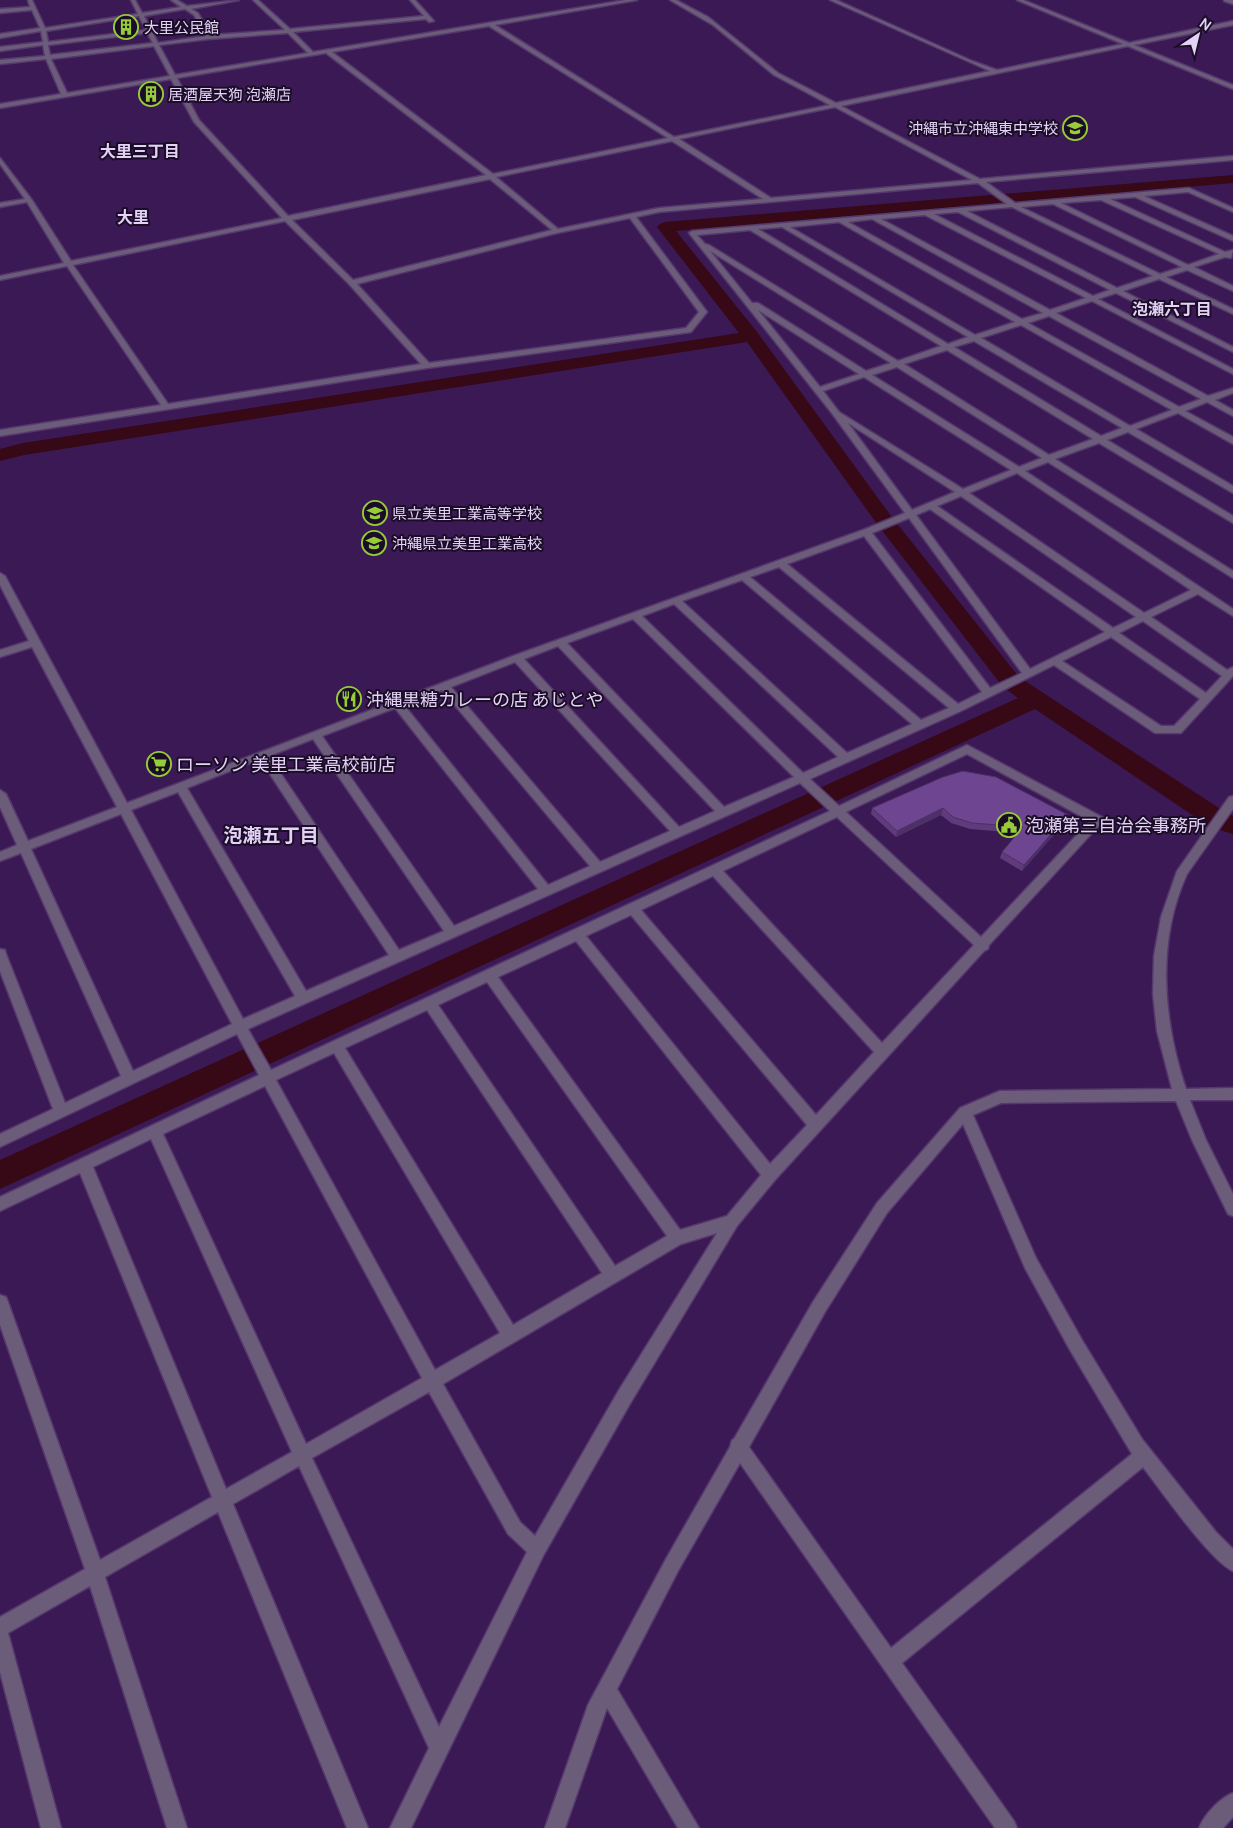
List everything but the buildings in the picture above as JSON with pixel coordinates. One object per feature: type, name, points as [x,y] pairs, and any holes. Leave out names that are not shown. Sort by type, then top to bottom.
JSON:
[{"type":"street","points":[[30,0],[43,30],[48,57],[65,96]]},
{"type":"street","points":[[133,0],[196,121],[287,219],[351,283],[427,366]]},
{"type":"street","points":[[173,0],[196,14],[209,37]]},
{"type":"street","points":[[0,36],[142,16],[237,0]]},
{"type":"street","points":[[254,0],[313,55]]},
{"type":"street","points":[[412,0],[441,31]]},
{"type":"street","points":[[0,106],[635,0]]},
{"type":"street","points":[[672,0],[707,19],[753,55],[762,65],[776,74],[981,182],[1013,204],[1233,312]]},
{"type":"street","points":[[832,0],[970,62],[997,72]]},
{"type":"street","points":[[1019,0],[1233,87]]},
{"type":"street","points":[[1226,0],[1233,2]]},
{"type":"street","points":[[0,11],[32,8]]},
{"type":"street","points":[[0,62],[101,52],[154,43],[209,37],[427,17]]},
{"type":"street","points":[[0,278],[1233,23]]},
{"type":"street","points":[[490,24],[771,201]]},
{"type":"street","points":[[0,49],[150,31]]},
{"type":"street","points":[[328,52],[491,176],[557,231]]},
{"type":"street","points":[[351,283],[557,231],[659,210],[1233,158]]},
{"type":"street","points":[[0,160],[29,200],[69,264],[166,407]]},
{"type":"street","points":[[1028,674],[834,410],[692,233],[1189,190],[1233,210]]},
{"type":"street","points":[[1135,194],[1233,239]]},
{"type":"street","points":[[1101,197],[1231,255]]},
{"type":"street","points":[[0,205],[29,200]]},
{"type":"street","points":[[1052,201],[1233,289]]},
{"type":"street","points":[[957,209],[1233,350]]},
{"type":"street","points":[[925,212],[1091,300],[1233,372]]},
{"type":"street","points":[[0,433],[427,366],[688,330],[703,312],[632,216]]},
{"type":"street","points":[[873,216],[1233,413]]},
{"type":"street","points":[[840,220],[1020,323],[1233,441]]},
{"type":"street","points":[[783,225],[1233,490]]},
{"type":"street","points":[[751,228],[1233,520]]},
{"type":"street","points":[[698,241],[898,364],[1233,575]]},
{"type":"street","points":[[818,390],[1160,276],[1231,255]]},
{"type":"street","points":[[746,300],[1018,470],[1233,613]]},
{"type":"street","points":[[0,858],[262,754],[560,642],[866,532],[1047,458],[1233,390]]},
{"type":"street","points":[[834,410],[1231,673],[1177,730],[1159,730],[1055,661]]},
{"type":"street","points":[[931,506],[1207,699]]},
{"type":"street","points":[[866,532],[988,693]]},
{"type":"street","points":[[780,563],[957,708]]},
{"type":"street","points":[[0,576],[240,1027],[432,1381],[514,1528],[537,1550]]},
{"type":"street","points":[[743,576],[920,725]]},
{"type":"street","points":[[0,1141],[240,1027],[957,708],[1198,590]]},
{"type":"street","points":[[676,601],[846,758]]},
{"type":"street","points":[[635,615],[802,778],[983,946]]},
{"type":"street","points":[[0,654],[36,642]]},
{"type":"street","points":[[560,642],[723,813]]},
{"type":"street","points":[[517,658],[678,833]]},
{"type":"street","points":[[444,686],[598,868]]},
{"type":"street","points":[[397,703],[546,891]]},
{"type":"street","points":[[315,734],[452,933]]},
{"type":"street","points":[[0,1204],[154,1130],[429,1004],[577,933],[839,812],[968,749],[1098,820],[983,946],[882,1052],[732,1221],[625,1396],[537,1550],[400,1828]]},
{"type":"street","points":[[262,754],[397,957]]},
{"type":"street","points":[[180,786],[304,999]]},
{"type":"street","points":[[0,794],[130,1080]]},
{"type":"street","points":[[1233,800],[1182,874],[1171,902],[1162,937],[1158,980],[1162,1031],[1179,1094],[1199,1143],[1233,1209]]},
{"type":"street","points":[[715,870],[882,1052]]},
{"type":"street","points":[[632,908],[816,1126]]},
{"type":"street","points":[[577,933],[770,1176]]},
{"type":"street","points":[[0,954],[61,1112]]},
{"type":"street","points":[[489,975],[677,1238]]},
{"type":"street","points":[[429,1004],[612,1275]]},
{"type":"street","points":[[337,1046],[510,1335]]},
{"type":"street","points":[[555,1828],[595,1712],[672,1565],[738,1446],[819,1307],[882,1208],[965,1112],[1000,1097],[1233,1094]]},
{"type":"street","points":[[965,1112],[1030,1264],[1076,1345],[1136,1444],[1210,1538],[1233,1562]]},
{"type":"street","points":[[154,1130],[302,1455],[439,1748]]},
{"type":"street","points":[[84,1164],[358,1828]]},
{"type":"street","points":[[0,1627],[224,1501],[677,1238],[732,1221]]},
{"type":"street","points":[[0,1302],[95,1573],[177,1828]]},
{"type":"street","points":[[738,1446],[1006,1828]]},
{"type":"street","points":[[890,1662],[1144,1455]]},
{"type":"street","points":[[0,1637],[51,1828]]},
{"type":"street","points":[[607,1690],[689,1828]]},
{"type":"street","points":[[1209,1828],[1233,1803]]},
{"type":"waterway","points":[[751,336],[665,227],[1233,179]]},
{"type":"waterway","points":[[0,455],[23,449],[751,336]]},
{"type":"waterway","points":[[751,336],[884,520],[1011,682],[1219,821],[1233,825]]},
{"type":"waterway","points":[[0,1175],[1036,699]]},
{"type":"place","name":"大里公民館","points":[[126,27]]},
{"type":"place","name":"居酒屋天狗 泡瀬店","points":[[151,94]]},
{"type":"place","name":"沖縄市立沖縄東中学校","points":[[1075,128]]},
{"type":"place","name":"県立美里工業高等学校","points":[[375,513]]},
{"type":"place","name":"沖縄県立美里工業高校","points":[[374,543]]},
{"type":"place","name":"沖縄黒糖カレーの店 あじとや","points":[[349,699]]},
{"type":"place","name":"ローソン 美里工業高校前店","points":[[159,764]]},
{"type":"place","name":"泡瀬第三自治会事務所","points":[[1009,825]]},
{"type":"district","name":"大里三丁目","points":[[140,151]]},
{"type":"district","name":"大里","points":[[133,217]]},
{"type":"district","name":"泡瀬六丁目","points":[[1172,309]]},
{"type":"district","name":"泡瀬五丁目","points":[[271,835]]}]
